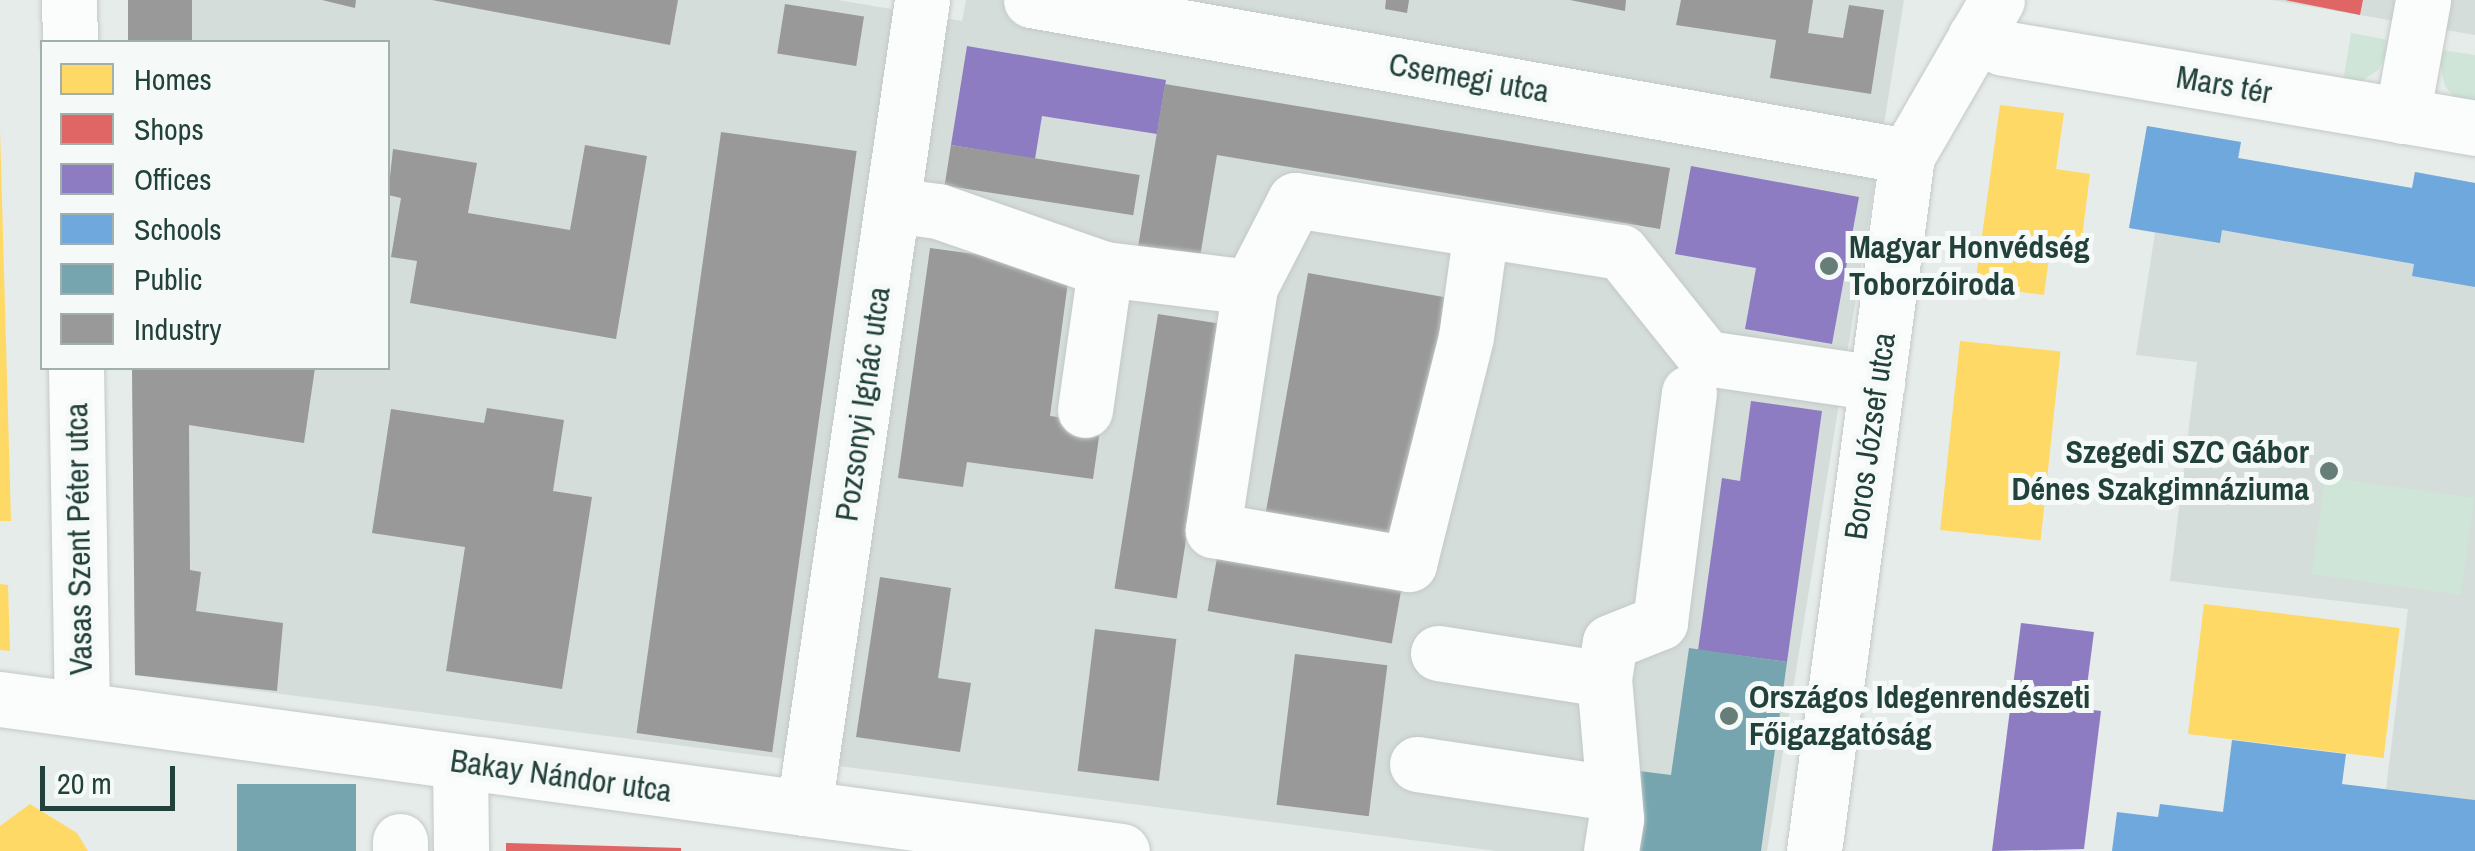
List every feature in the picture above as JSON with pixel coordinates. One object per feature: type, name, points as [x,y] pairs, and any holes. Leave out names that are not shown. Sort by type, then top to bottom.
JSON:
[{"type":"street","points":[[69,0],[70,40]]},
{"type":"street","name":"Pozsonyi Ignác utca","points":[[804,808],[922,0]]},
{"type":"street","name":"Csemegi utca","points":[[1031,0],[1907,156]]},
{"type":"street","points":[[2402,116],[2423,0]]},
{"type":"street","name":"Boros József utca","points":[[1814,851],[1907,156],[1982,12]]},
{"type":"street","name":"Mars tér","points":[[1982,12],[2003,48],[2475,128]]},
{"type":"street","points":[[1481,230],[1466,337],[1408,564],[1213,530],[1250,287],[1295,200],[1621,252],[1706,358],[1877,383]]},
{"type":"street","points":[[892,204],[938,211],[1106,269],[1250,287]]},
{"type":"street","points":[[1085,410],[1106,269]]},
{"type":"street","name":"Vasas Szent Péter utca","points":[[76,370],[82,710]]},
{"type":"street","points":[[1611,851],[1612,793],[1604,679],[1610,642],[1660,622],[1688,393]]},
{"type":"street","points":[[1438,653],[1604,679]]},
{"type":"street","name":"Bakay Nándor utca","points":[[0,699],[1122,851]]},
{"type":"street","points":[[460,762],[461,851]]},
{"type":"street","points":[[1417,764],[1612,793]]},
{"type":"shaded area","points":[[128,0],[838,0],[962,21],[966,0],[1904,0],[1767,851],[1496,851],[135,675],[132,370],[390,370],[390,40],[129,40]]},
{"type":"shaded area","points":[[2272,0],[2475,0],[2475,35],[2360,15]]},
{"type":"shaded area","name":"Szegedi SZC Gábor Dénes Szakgimnáziuma","points":[[2147,126],[2241,142],[2239,158],[2412,188],[2415,172],[2475,183],[2475,800],[2386,789],[2408,609],[2170,581],[2197,362],[2136,355],[2155,233],[2129,228]]},
{"type":"green space","points":[[2351,33],[2394,41],[2378,70],[2362,81],[2343,82]]},
{"type":"green space","points":[[2436,49],[2475,55],[2475,102],[2455,98],[2445,86]]},
{"type":"green space","points":[[2325,477],[2475,498],[2461,595],[2311,574]]},
{"type":"building: Homes","points":[[2000,105],[2064,113],[2056,169],[2090,174],[2081,246],[2051,242],[2044,295],[1975,286]]},
{"type":"building: Homes","points":[[0,129],[11,521],[0,521]]},
{"type":"building: Homes","points":[[1960,341],[2060,352],[2041,541],[1940,530]]},
{"type":"building: Homes","points":[[0,584],[8,585],[10,651],[0,650]]},
{"type":"building: Homes","points":[[2204,604],[2400,628],[2384,758],[2188,734]]},
{"type":"building: Homes","points":[[30,804],[77,833],[88,851],[0,851],[0,826]]},
{"type":"building: Shops","points":[[2285,0],[2363,0],[2360,15]]},
{"type":"building: Shops","points":[[506,843],[681,848],[681,851],[506,851]]},
{"type":"building: Offices","points":[[967,46],[1166,80],[1157,134],[1042,116],[1035,159],[951,145]]},
{"type":"building: Offices","points":[[1691,166],[1859,197],[1832,344],[1745,329],[1756,268],[1675,254]]},
{"type":"building: Offices","points":[[1751,401],[1822,411],[1787,662],[1698,650],[1722,478],[1740,481]]},
{"type":"building: Offices","points":[[2021,623],[2094,632],[2084,709],[2101,711],[2084,849],[1992,851]]},
{"type":"building: Schools","points":[[2147,126],[2241,142],[2238,158],[2412,188],[2415,172],[2475,183],[2475,287],[2412,276],[2414,264],[2222,230],[2220,243],[2129,228]]},
{"type":"building: Schools","points":[[2232,740],[2346,754],[2342,784],[2475,800],[2475,851],[2112,851],[2117,812],[2158,817],[2160,804],[2223,812]]},
{"type":"building: Public","name":"Országos Idegenrendészeti Főigazgatóság","points":[[1689,648],[1787,662],[1761,851],[1628,851],[1639,771],[1671,775]]},
{"type":"building: Public","points":[[237,784],[356,784],[356,851],[237,851]]},
{"type":"building: Industry","points":[[128,0],[192,0],[192,40],[128,40]]},
{"type":"building: Industry","points":[[322,0],[356,0],[355,8]]},
{"type":"building: Industry","points":[[432,0],[678,0],[670,45]]},
{"type":"building: Industry","points":[[1386,0],[1409,0],[1407,13],[1385,9]]},
{"type":"building: Industry","points":[[1570,0],[1626,0],[1625,11]]},
{"type":"building: Industry","points":[[1681,0],[1813,0],[1808,33],[1843,38],[1849,5],[1884,10],[1871,94],[1770,78],[1776,40],[1676,25]]},
{"type":"building: Industry","points":[[785,4],[864,17],[856,66],[777,53]]},
{"type":"building: Industry","points":[[1165,84],[1670,168],[1660,229],[1217,155],[1199,263],[1137,253]]},
{"type":"building: Industry","points":[[721,132],[857,151],[772,752],[637,733]]},
{"type":"building: Industry","points":[[585,145],[647,156],[616,339],[410,303],[417,261],[391,257],[401,198],[390,195],[393,149],[477,163],[468,213],[570,230]]},
{"type":"building: Industry","points":[[951,145],[1140,175],[1133,215],[945,185]]},
{"type":"building: Industry","points":[[930,248],[1070,267],[1050,416],[1101,423],[1093,479],[967,462],[963,487],[898,478]]},
{"type":"building: Industry","points":[[1308,273],[1448,298],[1405,543],[1265,518]]},
{"type":"building: Industry","points":[[1158,314],[1220,324],[1177,598],[1115,589]]},
{"type":"building: Industry","points":[[132,370],[315,370],[304,443],[189,425],[190,570],[201,572],[196,611],[283,623],[277,691],[135,675]]},
{"type":"building: Industry","points":[[487,408],[564,420],[553,491],[592,497],[562,689],[446,671],[465,547],[372,533],[391,409],[484,423]]},
{"type":"building: Industry","points":[[1218,552],[1402,584],[1392,644],[1208,611]]},
{"type":"building: Industry","points":[[880,577],[951,588],[938,678],[971,683],[960,752],[856,737]]},
{"type":"building: Industry","points":[[1095,629],[1176,639],[1159,781],[1078,771]]},
{"type":"building: Industry","points":[[1295,654],[1387,665],[1369,816],[1276,805]]},
{"type":"place","name":"Magyar Honvédség Toborzóiroda","points":[[1829,266]]},
{"type":"place","name":"Szegedi SZC Gábor Dénes Szakgimnáziuma","points":[[2329,471]]},
{"type":"place","name":"Országos Idegenrendészeti Főigazgatóság","points":[[1729,716]]}]
